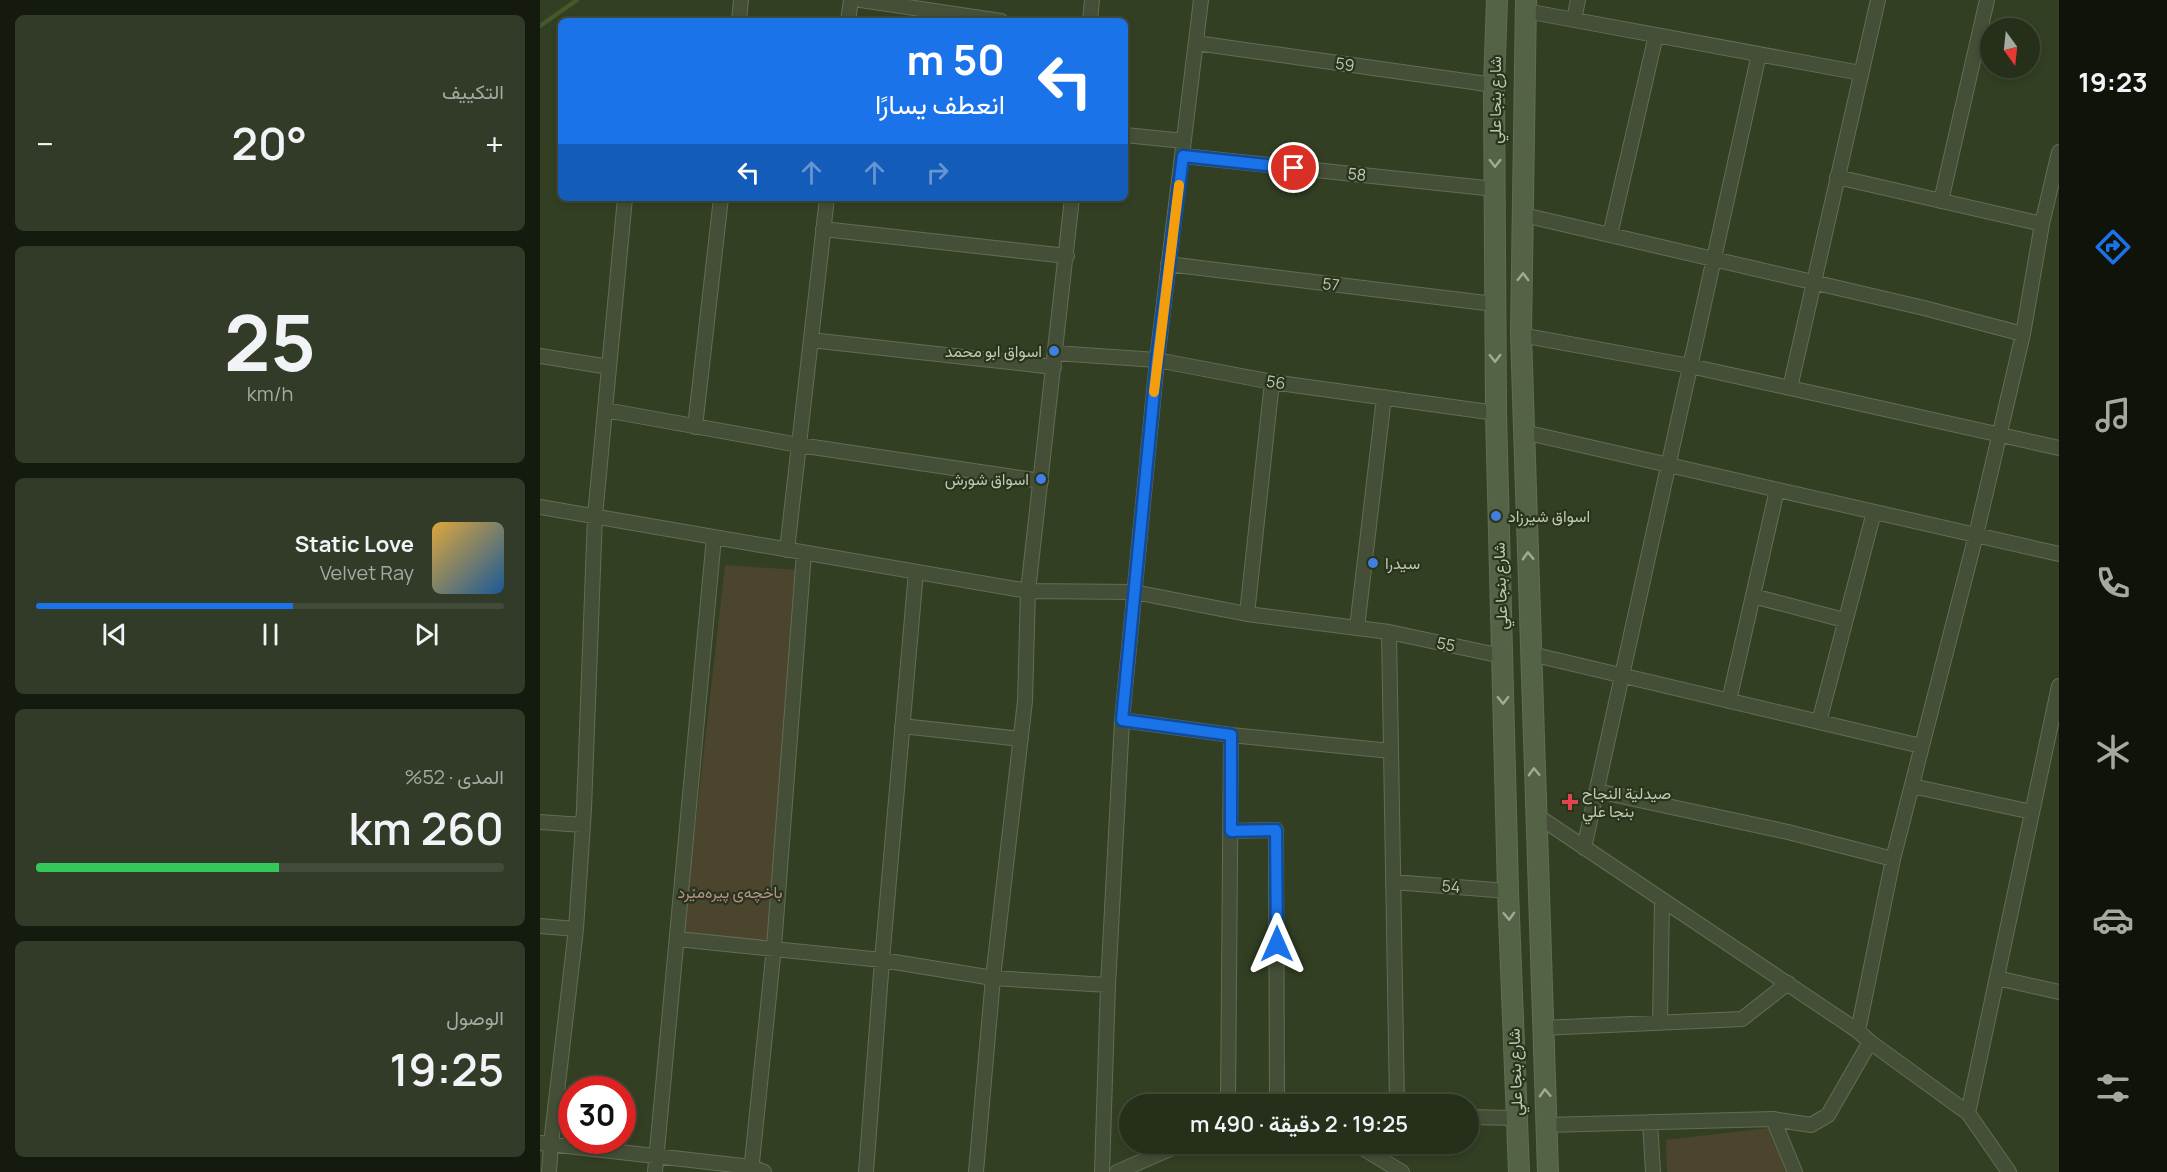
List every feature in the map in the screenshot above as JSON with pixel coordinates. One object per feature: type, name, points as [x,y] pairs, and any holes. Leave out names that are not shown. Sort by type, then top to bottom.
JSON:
[{"type":"main road","name":"شارع بنجا علي","points":[[1497,0],[1494,85],[1496,413],[1508,891],[1519,1172]]},
{"type":"main road","name":"شارع بنجا علي","points":[[1526,5],[1521,335],[1548,1172]]},
{"type":"main road","points":[[1500,590],[1529,588]]},
{"type":"street","points":[[739,18],[741,0]]},
{"type":"street","points":[[848,18],[851,0]]},
{"type":"street","points":[[861,0],[981,18]]},
{"type":"street","points":[[1090,18],[1092,0]]},
{"type":"street","points":[[1102,1172],[1108,986],[1122,720],[1157,360],[1201,0]]},
{"type":"street","points":[[1574,20],[1578,0]]},
{"type":"street","points":[[1790,388],[1878,0]]},
{"type":"street","points":[[1941,201],[1987,0]]},
{"type":"street","points":[[1526,5],[1574,20],[1861,73]]},
{"type":"street","points":[[1610,235],[1656,35]]},
{"type":"street","name":"59","points":[[1196,43],[1494,85]]},
{"type":"street","points":[[1584,848],[1759,54]]},
{"type":"street","points":[[1128,135],[1184,141]]},
{"type":"street","points":[[1858,1031],[1893,859],[1976,535],[2023,334],[2042,224],[2059,152]]},
{"type":"street","name":"58","points":[[1183,156],[1495,189]]},
{"type":"street","points":[[1837,177],[2042,224]]},
{"type":"street","points":[[549,1172],[545,1144],[576,929],[583,825],[596,516],[625,201]]},
{"type":"street","points":[[695,426],[721,201]]},
{"type":"street","points":[[786,550],[827,201]]},
{"type":"street","points":[[976,1172],[993,978],[1025,701],[1028,591],[1072,201]]},
{"type":"street","points":[[1524,215],[1924,308],[2023,334]]},
{"type":"street","points":[[823,229],[1067,256]]},
{"type":"street","name":"57","points":[[1168,264],[1494,304]]},
{"type":"street","points":[[1521,335],[1690,366],[2059,448]]},
{"type":"street","name":"56","points":[[811,340],[1055,360],[1157,360],[1272,382],[1496,413]]},
{"type":"street","points":[[540,356],[609,367]]},
{"type":"street","points":[[1247,614],[1272,382]]},
{"type":"street","points":[[1357,628],[1384,398]]},
{"type":"street","points":[[605,411],[799,445],[1041,481]]},
{"type":"street","points":[[1524,432],[2059,554]]},
{"type":"street","points":[[1729,701],[1777,490]]},
{"type":"street","name":"55","points":[[540,507],[1028,591],[1134,592],[1247,614],[1389,632],[1502,656]]},
{"type":"street","points":[[1819,722],[1874,512]]},
{"type":"street","points":[[655,1172],[714,537]]},
{"type":"street","points":[[545,1144],[756,1170],[804,553]]},
{"type":"street","points":[[866,1172],[916,572]]},
{"type":"street","points":[[1753,596],[1844,620]]},
{"type":"street","points":[[1389,632],[1397,1094]]},
{"type":"street","points":[[1531,654],[1921,746]]},
{"type":"street","points":[[1968,1113],[2059,686]]},
{"type":"street","points":[[1122,720],[1231,735],[1391,752]]},
{"type":"street","points":[[902,726],[1021,739]]},
{"type":"street","points":[[1227,1094],[1231,735]]},
{"type":"street","points":[[1912,786],[2032,812]]},
{"type":"street","points":[[1597,791],[1788,832],[1893,859]]},
{"type":"street","points":[[1536,815],[1858,1031],[1968,1113],[2009,1172]]},
{"type":"street","points":[[540,822],[583,825]]},
{"type":"street","points":[[1231,831],[1276,830],[1277,1094]]},
{"type":"street","name":"54","points":[[1393,882],[1508,891]]},
{"type":"street","points":[[1660,1023],[1662,900]]},
{"type":"street","points":[[540,926],[576,929]]},
{"type":"street","points":[[677,939],[774,947],[882,960],[993,978],[1108,986]]},
{"type":"street","points":[[1997,978],[2059,992]]},
{"type":"street","points":[[1542,1028],[1742,1019],[1788,983]]},
{"type":"street","points":[[1546,1125],[1773,1119],[1811,1125],[1828,1115],[1870,1042]]},
{"type":"street","points":[[1479,1117],[1517,1119]]},
{"type":"street","points":[[1773,1119],[1796,1172]]},
{"type":"street","points":[[1650,1122],[1653,1172]]},
{"type":"street","points":[[1117,1172],[1159,1154]]},
{"type":"street","points":[[1372,1154],[1402,1172]]},
{"type":"green space","name":"باخچەی پیرەمێرد","points":[[725,565],[797,570],[768,940],[683,934]]},
{"type":"green space","points":[[1768,1128],[1786,1172],[1667,1172],[1666,1140]]},
{"type":"waterway","points":[[540,26],[577,0]]},
{"type":"slow traffic","points":[[1154,392],[1179,185]]},
{"type":"place","name":"اسواق ابو محمد","points":[[1054,351]]},
{"type":"place","name":"اسواق شورش","points":[[1041,479]]},
{"type":"place","name":"اسواق شيرزاد","points":[[1496,516]]},
{"type":"place","name":"سيدرا","points":[[1373,563]]},
{"type":"place","name":"صيدلية النجاح بنجا علي","points":[[1570,802]]},
{"type":"route","points":[[1277,944],[1276,830],[1231,831],[1231,735],[1122,720],[1157,360],[1183,156],[1294,168]]}]
